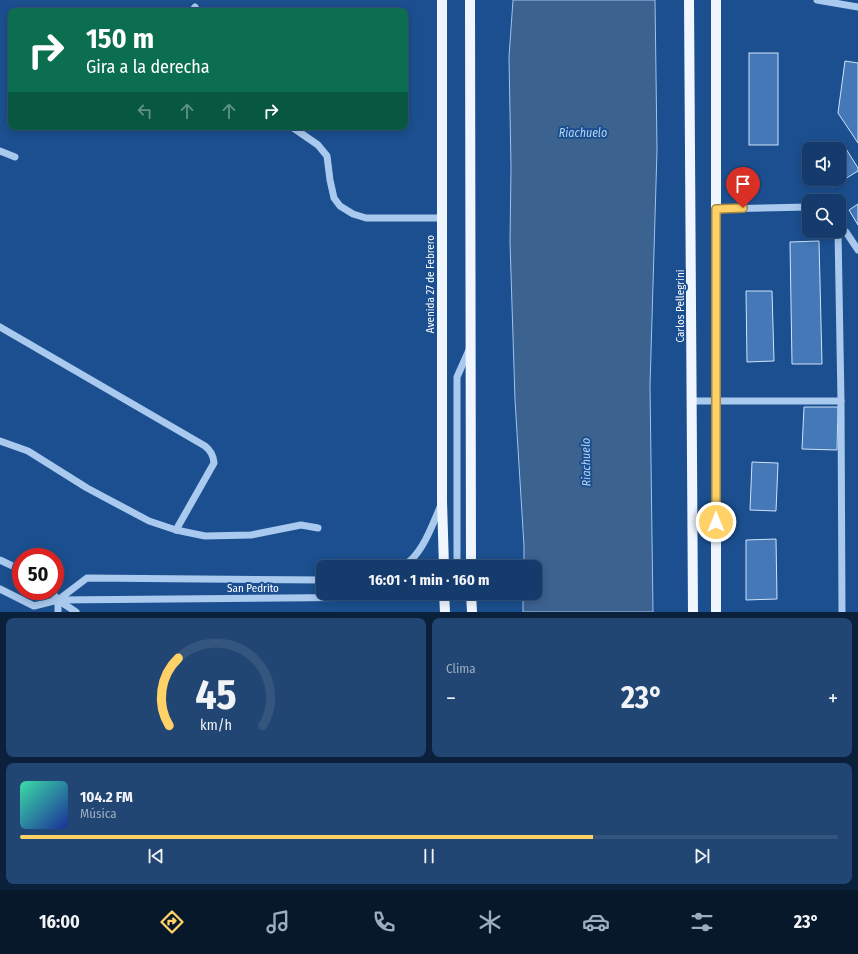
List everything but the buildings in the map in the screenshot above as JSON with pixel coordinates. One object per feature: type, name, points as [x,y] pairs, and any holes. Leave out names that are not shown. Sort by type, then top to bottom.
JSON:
[{"type":"main road","name":"Avenida 27 de Febrero","points":[[442,0],[442,501],[444,560]]},
{"type":"main road","points":[[470,0],[471,560]]},
{"type":"main road","name":"Carlos Pellegrini","points":[[689,0],[693,612]]},
{"type":"main road","points":[[716,0],[716,612]]},
{"type":"main road","points":[[445,600],[445,612]]},
{"type":"main road","points":[[472,600],[472,612]]},
{"type":"street","points":[[817,0],[858,7]]},
{"type":"street","points":[[296,130],[318,146],[326,156],[334,198],[340,206],[353,214],[366,218],[442,218]]},
{"type":"street","points":[[0,152],[14,157]]},
{"type":"street","points":[[716,209],[802,207]]},
{"type":"street","points":[[846,232],[858,250]]},
{"type":"street","points":[[838,238],[842,612]]},
{"type":"street","points":[[0,327],[205,446],[209,450],[213,456],[214,463],[176,530]]},
{"type":"street","points":[[457,560],[457,377],[470,349]]},
{"type":"street","points":[[692,401],[841,401]]},
{"type":"street","points":[[0,441],[28,451],[87,488],[149,521],[176,530],[205,536],[251,535],[301,525],[318,528]]},
{"type":"street","points":[[411,560],[421,548],[442,501]]},
{"type":"street","points":[[0,560],[12,566]]},
{"type":"street","name":"San Pedrito","points":[[64,595],[87,578],[316,580]]},
{"type":"street","name":"San Pedrito","points":[[0,589],[34,609],[58,600]]},
{"type":"street","name":"San Pedrito","points":[[64,600],[316,598]]},
{"type":"street","points":[[58,600],[58,612]]},
{"type":"street","points":[[58,600],[76,612]]},
{"type":"water","name":"Riachuelo","points":[[513,0],[655,0],[657,150],[650,386],[653,612],[523,612],[523,600],[542,600],[542,560],[524,560],[515,400],[510,242],[511,168],[509,57]]},
{"type":"route","points":[[716,522],[716,209],[743,208]]}]
